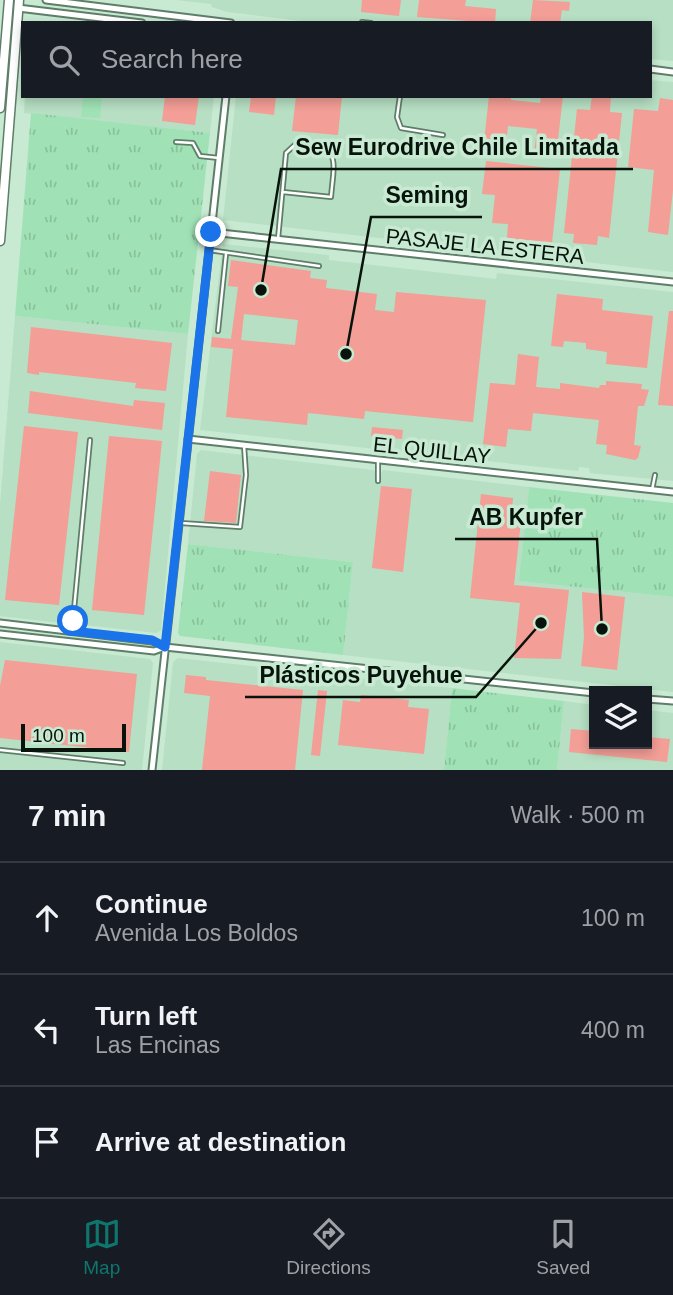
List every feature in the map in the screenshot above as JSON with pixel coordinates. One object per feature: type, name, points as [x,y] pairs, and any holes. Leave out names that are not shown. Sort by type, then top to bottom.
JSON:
[{"type":"main road","points":[[0,108],[8,4]]},
{"type":"main road","points":[[0,242],[19,4]]},
{"type":"street","points":[[46,0],[215,21]]},
{"type":"street","points":[[8,4],[124,21]]},
{"type":"street","points":[[652,69],[673,72]]},
{"type":"street","points":[[152,770],[226,98]]},
{"type":"street","name":"PASAJE LA ESTERA","points":[[211,232],[673,282]]},
{"type":"street","name":"EL QUILLAY","points":[[188,439],[673,492]]},
{"type":"street","points":[[0,623],[152,640],[165,647]]},
{"type":"street","points":[[0,634],[150,650],[165,647],[589,692]]},
{"type":"street","points":[[652,699],[673,701]]},
{"type":"lane","points":[[68,21],[69,15]]},
{"type":"lane","points":[[400,98],[397,117],[401,128],[443,135]]},
{"type":"lane","points":[[278,239],[286,153],[299,141],[329,148],[334,160],[331,197],[283,192]]},
{"type":"lane","points":[[176,142],[193,143],[200,156],[219,158]]},
{"type":"lane","points":[[209,250],[319,266]]},
{"type":"lane","points":[[218,331],[226,253]]},
{"type":"lane","points":[[72,631],[90,440]]},
{"type":"lane","points":[[179,522],[240,527],[246,475],[244,445]]},
{"type":"lane","points":[[377,481],[378,460]]},
{"type":"lane","points":[[652,490],[655,475]]},
{"type":"lane","points":[[0,757],[1,750],[123,763]]},
{"type":"shaded area","points":[[176,0],[673,0],[673,61],[652,59],[652,21],[301,21],[227,12],[212,7],[211,4]]},
{"type":"shaded area","points":[[652,80],[673,82],[673,272],[223,220],[236,98],[652,98]]},
{"type":"shaded area","points":[[25,98],[214,98],[210,133],[24,113]]},
{"type":"shaded area","points":[[223,244],[329,255],[329,260],[496,279],[497,273],[673,292],[673,481],[590,473],[589,468],[579,467],[578,471],[200,430]]},
{"type":"shaded area","points":[[15,316],[188,334],[161,630],[156,633],[84,625],[83,622],[62,620],[60,623],[0,616],[0,505]]},
{"type":"shaded area","points":[[201,450],[373,470],[381,474],[383,470],[529,487],[520,581],[673,597],[673,692],[652,690],[652,686],[619,686],[343,655],[353,562],[188,544],[197,454]]},
{"type":"shaded area","points":[[0,642],[150,659],[153,663],[142,770],[0,770]]},
{"type":"shaded area","points":[[178,658],[452,688],[444,770],[162,770],[173,662]]},
{"type":"shaded area","points":[[564,701],[589,704],[589,749],[652,749],[652,711],[673,713],[673,770],[557,770]]},
{"type":"green space","points":[[83,98],[102,98],[100,118],[81,117]]},
{"type":"green space","points":[[31,113],[210,133],[188,334],[15,316]]},
{"type":"green space","points":[[529,487],[673,503],[673,597],[519,581]]},
{"type":"green space","points":[[188,544],[353,562],[343,655],[180,636],[178,633]]},
{"type":"green space","points":[[452,688],[564,701],[557,770],[444,770]]},
{"type":"building","points":[[362,0],[401,0],[399,16],[361,12]]},
{"type":"building","points":[[419,0],[466,0],[465,6],[496,9],[495,21],[417,17]]},
{"type":"building","points":[[533,0],[570,2],[569,11],[562,10],[560,21],[530,21]]},
{"type":"building","points":[[165,98],[199,98],[195,125],[162,121]]},
{"type":"building","points":[[251,98],[276,98],[274,115],[249,112]]},
{"type":"building","points":[[296,98],[342,98],[338,135],[292,131]]},
{"type":"building","points":[[489,98],[511,98],[540,103],[541,98],[563,98],[556,157],[534,154],[537,129],[508,126],[506,144],[484,142]]},
{"type":"building","points":[[592,98],[611,98],[610,112],[622,113],[609,238],[598,236],[597,245],[573,243],[574,234],[564,233],[577,109],[590,110]]},
{"type":"building","points":[[660,98],[673,100],[673,190],[668,235],[648,232],[654,170],[628,167],[634,109],[658,111]]},
{"type":"building","points":[[486,161],[560,169],[552,243],[507,238],[508,224],[492,223],[495,195],[482,194]]},
{"type":"building","points":[[231,260],[311,271],[310,278],[327,280],[326,288],[377,294],[375,310],[394,312],[396,292],[486,300],[473,422],[365,411],[364,419],[308,413],[307,425],[226,417],[233,349],[211,347],[212,337],[231,339],[238,287],[228,286]],"holes":[[[244,314],[298,320],[295,345],[241,340]]]},
{"type":"building","points":[[557,294],[603,299],[602,310],[653,316],[647,368],[606,364],[607,352],[586,349],[586,343],[564,341],[563,347],[551,346]]},
{"type":"building","points":[[669,311],[673,311],[673,406],[658,405]]},
{"type":"building","points":[[31,327],[172,343],[166,391],[135,388],[136,383],[27,373]]},
{"type":"building","points":[[518,354],[539,357],[536,387],[560,389],[560,383],[599,388],[600,385],[606,385],[606,381],[642,384],[641,389],[649,390],[644,406],[638,406],[634,445],[641,446],[638,458],[635,460],[606,454],[607,445],[596,444],[599,420],[533,413],[531,431],[508,429],[506,447],[483,444],[490,383],[515,385]]},
{"type":"building","points":[[30,391],[133,406],[134,400],[165,403],[162,430],[28,413]]},
{"type":"building","points":[[24,426],[78,432],[59,605],[5,600]]},
{"type":"building","points":[[372,427],[403,430],[402,439],[371,436]]},
{"type":"building","points":[[109,436],[162,441],[144,615],[92,610]]},
{"type":"building","points":[[210,471],[241,475],[236,523],[204,521]]},
{"type":"building","points":[[381,486],[412,489],[403,572],[372,568]]},
{"type":"building","points":[[481,494],[513,498],[512,511],[522,512],[514,585],[569,590],[561,659],[514,658],[520,603],[470,598]]},
{"type":"building","points":[[582,592],[625,597],[617,670],[581,666],[584,637]]},
{"type":"building","points":[[5,660],[137,674],[129,752],[0,738],[0,686]]},
{"type":"building","points":[[186,675],[206,677],[206,680],[303,690],[295,770],[202,770],[210,696],[184,693]]},
{"type":"building","points":[[318,690],[327,691],[320,756],[311,755]]},
{"type":"building","points":[[361,695],[409,700],[408,707],[429,709],[424,754],[338,745],[343,700],[360,702]]},
{"type":"building","points":[[571,729],[589,731],[589,749],[652,749],[652,737],[670,739],[667,762],[569,752]]},
{"type":"place","name":"Sew Eurodrive Chile Limitada","points":[[261,290]]},
{"type":"place","name":"Seming","points":[[346,354]]},
{"type":"place","name":"Plásticos Puyehue","points":[[541,623]]},
{"type":"place","name":"AB Kupfer","points":[[602,629]]},
{"type":"route","points":[[73,621],[72,631],[152,640],[165,647],[211,232]]}]
